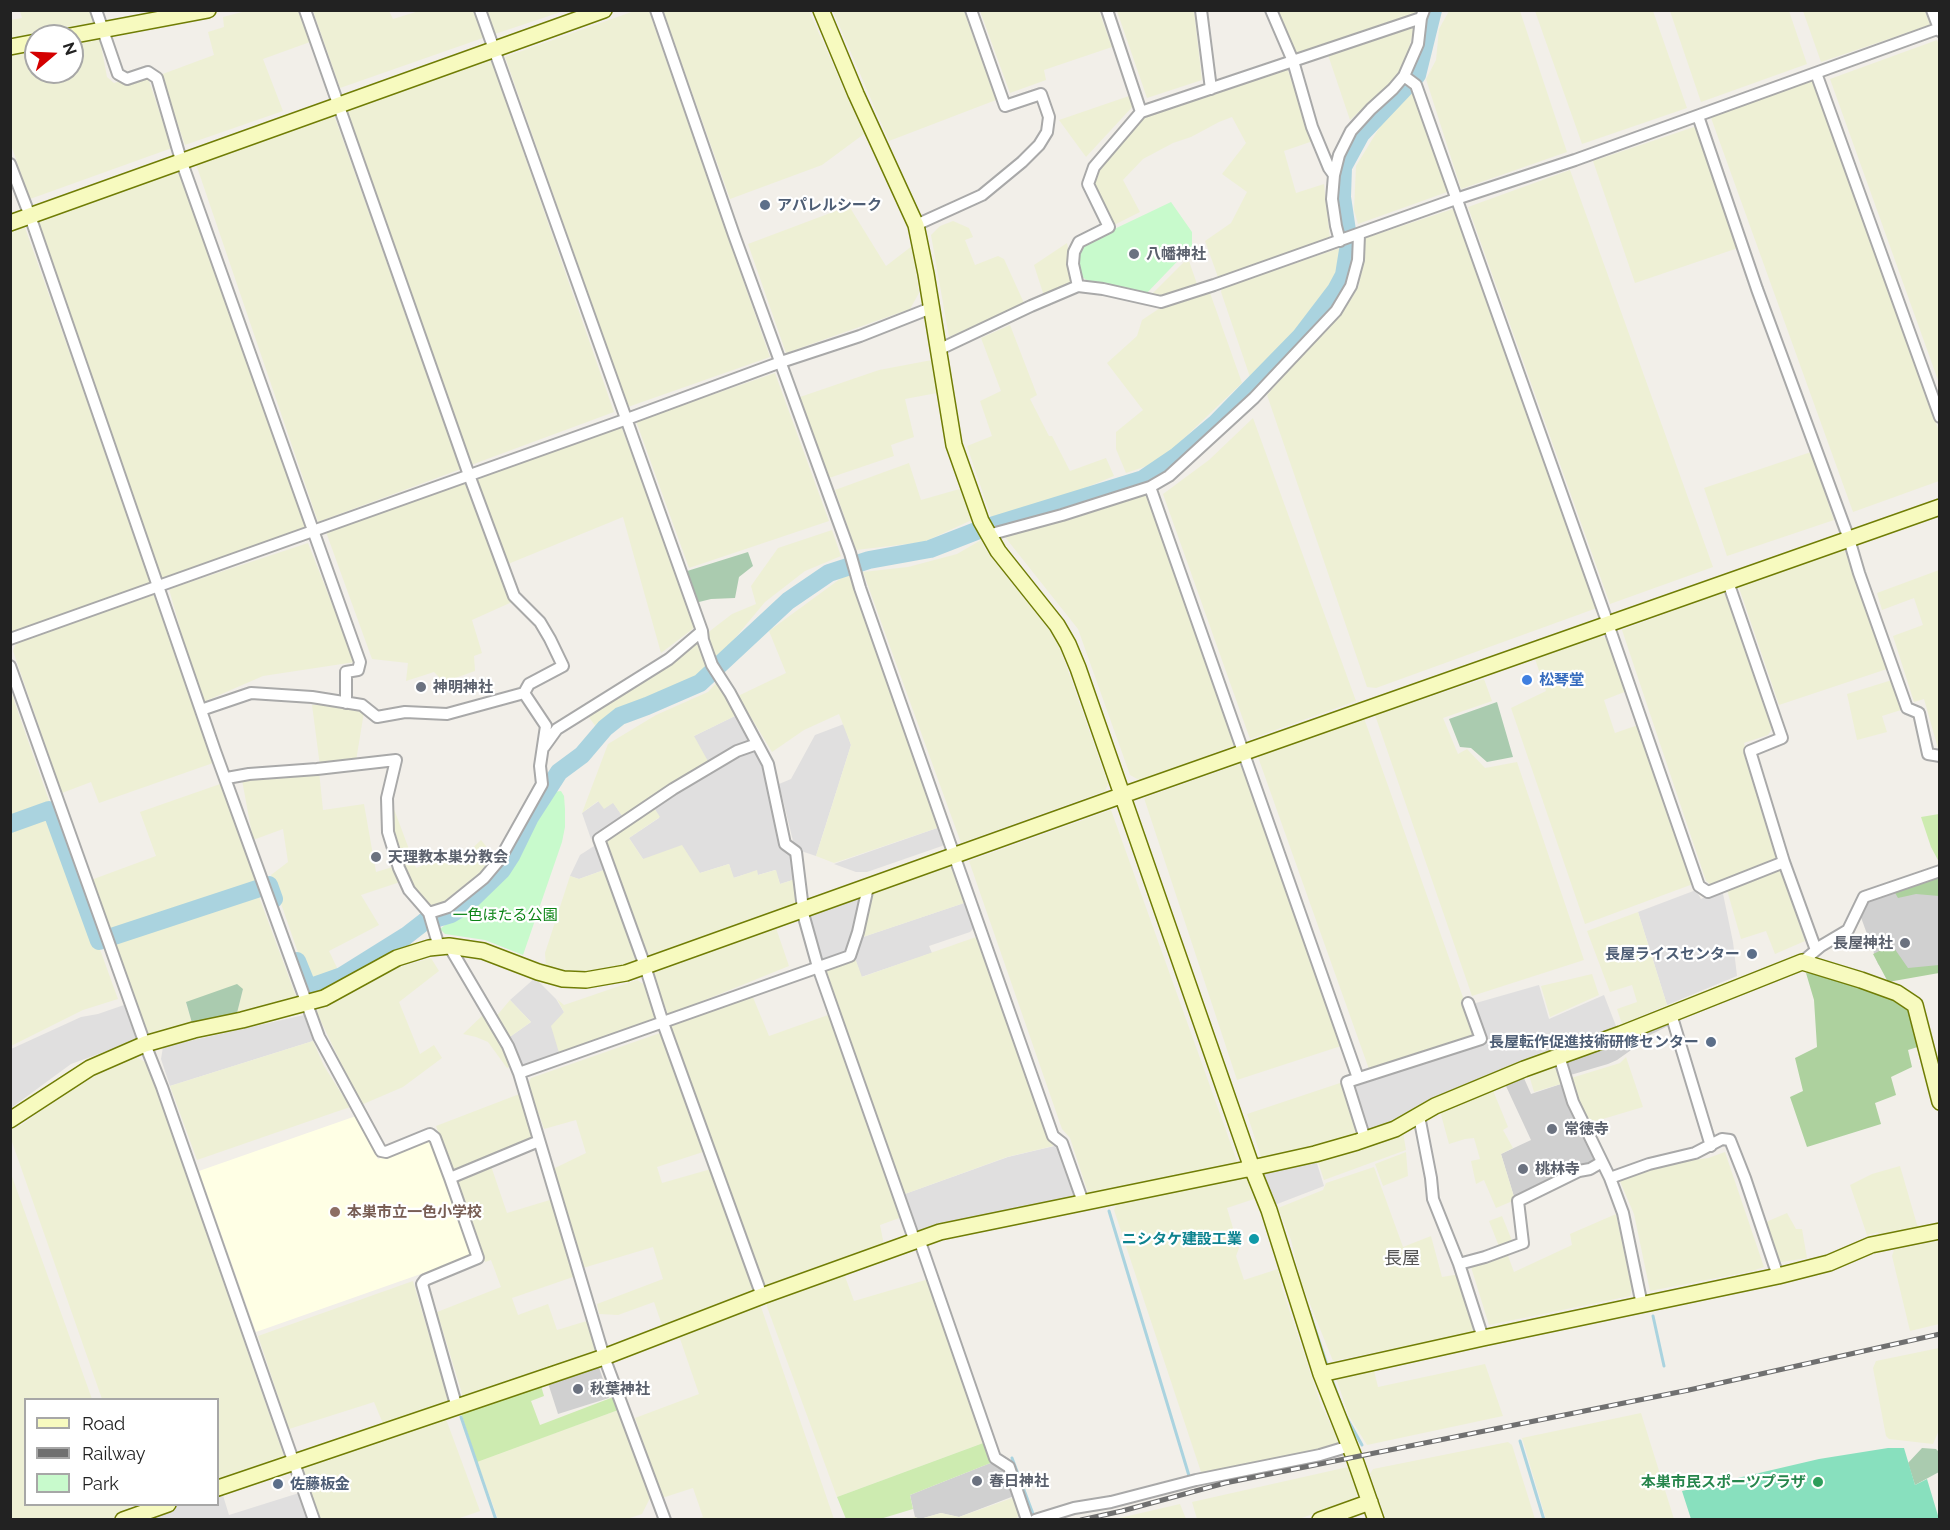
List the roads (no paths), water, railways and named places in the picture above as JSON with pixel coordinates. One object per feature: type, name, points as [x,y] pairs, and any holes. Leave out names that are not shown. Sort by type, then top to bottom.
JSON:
[{"type":"street","points":[[96,10],[118,74],[127,79],[148,72],[157,78],[181,160],[360,662],[358,670],[346,672],[346,703]]},
{"type":"street","points":[[84,33],[208,10]]},
{"type":"street","points":[[201,710],[251,693],[312,697],[362,705],[377,717],[405,712],[447,714],[524,693],[529,684],[563,666],[540,622],[513,596],[305,10]]},
{"type":"street","points":[[480,10],[627,419],[702,631],[703,640],[716,670],[768,764],[785,844],[795,852],[804,910],[818,967],[913,1236],[920,1242],[995,1458],[1010,1467],[1027,1520]]},
{"type":"street","points":[[10,223],[604,10]]},
{"type":"street","points":[[656,10],[1053,1136],[1062,1143],[1083,1202]]},
{"type":"street","points":[[821,10],[856,94],[916,225],[954,445],[981,521],[998,551],[1057,625],[1068,644],[1089,695],[1252,1168],[1286,1260],[1321,1374],[1376,1520]]},
{"type":"street","points":[[916,225],[982,195],[1022,162],[1039,145],[1047,132],[1049,117],[1041,94],[1005,106],[971,10]]},
{"type":"street","points":[[1107,10],[1141,112]]},
{"type":"street","points":[[1201,10],[1211,89]]},
{"type":"street","points":[[1271,10],[1293,62],[1312,127],[1334,176]]},
{"type":"street","points":[[938,350],[1078,286],[1161,302],[1359,235],[1939,29],[1932,10]]},
{"type":"street","points":[[1078,286],[1073,264],[1074,252],[1079,242],[1109,227],[1088,184],[1094,167],[1141,112],[1293,62],[1423,14],[1418,44],[1405,77],[1351,131],[1339,155],[1332,199],[1340,241]]},
{"type":"street","points":[[1816,73],[1940,417]]},
{"type":"street","points":[[1405,77],[1416,85],[1699,886],[1708,892],[1784,862]]},
{"type":"street","points":[[1698,116],[1757,289],[1849,539],[1907,708],[1918,712],[1928,754],[1940,756]]},
{"type":"street","points":[[10,164],[201,710],[319,1037],[381,1151],[386,1152],[430,1134],[435,1138],[450,1178],[478,1258],[425,1280],[422,1284],[457,1408]]},
{"type":"street","points":[[988,535],[1062,515],[1150,487],[1169,476],[1254,398],[1336,311],[1351,286],[1358,260],[1359,235]]},
{"type":"street","points":[[10,639],[781,362],[860,336],[931,308]]},
{"type":"street","points":[[1150,487],[1358,1078]]},
{"type":"street","points":[[10,1120],[90,1068],[145,1044],[307,1004],[340,990],[397,958],[417,951],[444,946],[483,951],[563,979],[605,978],[645,966],[1940,507]]},
{"type":"street","points":[[1728,582],[1782,738],[1750,751],[1784,862],[1816,950]]},
{"type":"street","points":[[544,747],[557,729],[669,659],[702,631]]},
{"type":"street","points":[[10,666],[162,1087],[314,1520]]},
{"type":"street","points":[[429,913],[448,907],[484,878],[500,859],[542,784],[540,766],[546,726],[524,693]]},
{"type":"street","points":[[757,744],[737,751],[673,789],[599,839],[762,1296]]},
{"type":"street","points":[[226,778],[396,760],[387,798],[388,832],[399,868],[409,890],[429,913],[444,946],[508,1046],[519,1073],[604,1357],[665,1520]]},
{"type":"street","points":[[219,1488],[604,1357],[762,1296],[940,1232],[1315,1154],[1395,1129],[1435,1106],[1802,962],[1816,950],[1848,930],[1864,897],[1940,871]]},
{"type":"street","points":[[519,1073],[850,956],[868,887]]},
{"type":"street","points":[[1802,962],[1897,993],[1915,1005],[1940,1102]]},
{"type":"street","points":[[1365,1139],[1347,1082],[1481,1039],[1468,1003]]},
{"type":"street","points":[[1671,1014],[1711,1146]]},
{"type":"street","points":[[1559,1056],[1573,1102],[1610,1178],[1623,1213],[1642,1305]]},
{"type":"street","points":[[1419,1116],[1433,1199],[1459,1264],[1483,1338]]},
{"type":"street","points":[[1610,1178],[1649,1164],[1695,1153],[1722,1139],[1730,1140],[1749,1188],[1778,1276]]},
{"type":"street","points":[[450,1178],[539,1141]]},
{"type":"street","points":[[1459,1264],[1523,1243],[1518,1201],[1602,1162]]},
{"type":"street","points":[[1321,1374],[1778,1276],[1829,1263],[1871,1245],[1940,1231]]},
{"type":"street","points":[[1035,1520],[1074,1508],[1111,1502],[1196,1480],[1320,1455],[1350,1446]]},
{"type":"street","points":[[1320,1520],[1370,1502]]},
{"type":"street","points":[[123,1520],[162,1506]]},
{"type":"waterway","points":[[297,961],[308,988],[342,976],[424,922],[451,914],[466,905],[502,870],[530,817],[559,772],[582,755],[605,728],[620,716],[700,683],[788,601],[829,573],[869,560],[930,549],[984,528],[1143,479],[1177,456],[1215,424],[1301,336],[1336,290],[1344,275],[1349,244],[1342,197],[1343,167],[1361,134],[1417,75],[1433,10]]},
{"type":"waterway","points":[[10,824],[49,810],[52,812],[99,941],[269,885],[274,899]]},
{"type":"waterway","points":[[1109,1211],[1190,1479]]},
{"type":"waterway","points":[[1309,1311],[1328,1368]]},
{"type":"waterway","points":[[1653,1316],[1664,1366]]},
{"type":"waterway","points":[[1331,1377],[1342,1407]]},
{"type":"waterway","points":[[1344,1413],[1362,1445]]},
{"type":"waterway","points":[[461,1417],[496,1520]]},
{"type":"waterway","points":[[1520,1441],[1544,1520]]},
{"type":"waterway","points":[[1012,1458],[1033,1514]]},
{"type":"railway","points":[[1081,1520],[1225,1483],[1689,1390],[1940,1334]]},
{"type":"place","name":"アパレルシーク","points":[[765,205]]},
{"type":"place","name":"八幡神社","points":[[1134,254]]},
{"type":"place","name":"松琴堂","points":[[1527,680]]},
{"type":"place","name":"神明神社","points":[[421,687]]},
{"type":"place","name":"天理教本巣分教会","points":[[376,857]]},
{"type":"place","name":"長屋神社","points":[[1905,943]]},
{"type":"place","name":"長屋ライスセンター","points":[[1752,954]]},
{"type":"place","name":"長屋転作促進技術研修センター","points":[[1711,1042]]},
{"type":"place","name":"常徳寺","points":[[1552,1129]]},
{"type":"place","name":"桃林寺","points":[[1523,1169]]},
{"type":"place","name":"本巣市立一色小学校","points":[[335,1212]]},
{"type":"place","name":"ニシタケ建設工業","points":[[1254,1239]]},
{"type":"place","name":"秋葉神社","points":[[578,1389]]},
{"type":"place","name":"春日神社","points":[[977,1481]]},
{"type":"place","name":"本巣市民スポーツプラザ","points":[[1818,1482]]},
{"type":"place","name":"佐藤板金","points":[[278,1484]]},
{"type":"district","name":"長屋","points":[[1402,1259]]},
{"type":"park label","name":"一色ほたる公園","points":[[505,915]]}]
